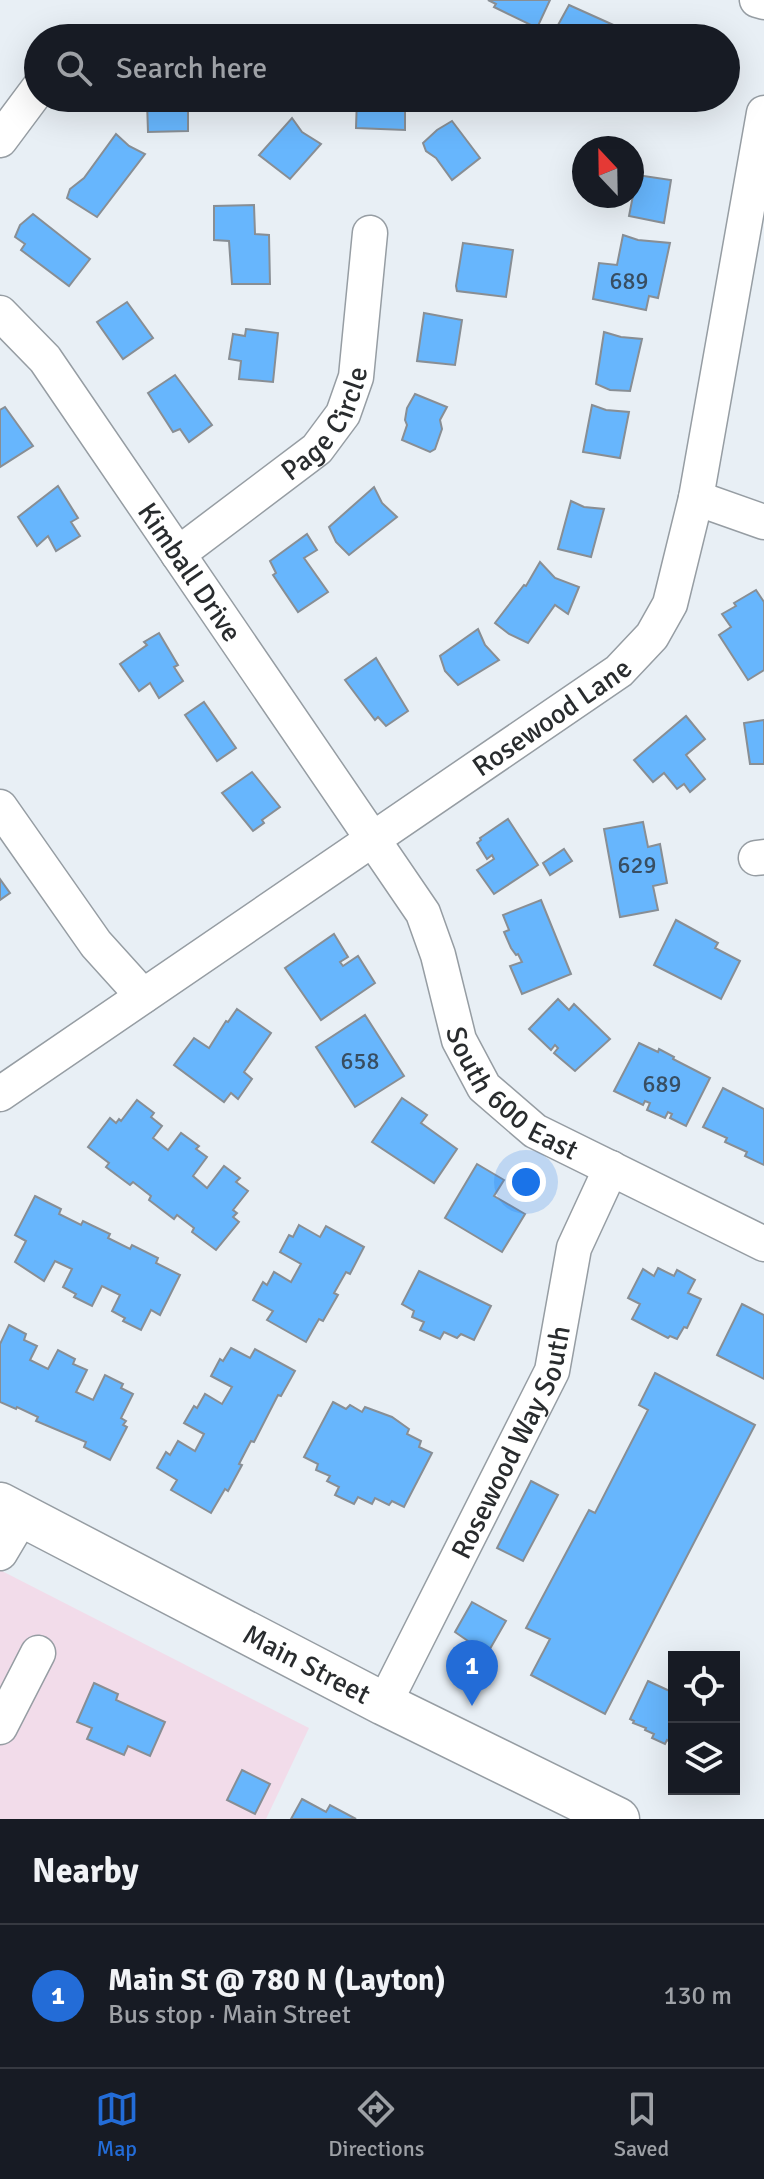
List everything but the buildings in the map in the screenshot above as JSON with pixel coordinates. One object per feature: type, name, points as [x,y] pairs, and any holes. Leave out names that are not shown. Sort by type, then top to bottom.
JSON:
[{"type":"main road","name":"Main Street","points":[[11,1510],[384,1704],[618,1819]]},
{"type":"street","points":[[757,0],[764,2]]},
{"type":"street","points":[[0,140],[24,108]]},
{"type":"street","name":"Rosewood Lane","points":[[0,1094],[619,671],[652,636],[670,604],[696,498],[764,113]]},
{"type":"street","name":"Page Circle","points":[[178,554],[317,449],[343,414],[356,377],[370,233]]},
{"type":"street","name":"Kimball Drive","points":[[0,313],[45,359],[373,839]]},
{"type":"street","points":[[696,498],[764,522]]},
{"type":"street","points":[[0,807],[96,944],[143,996]]},
{"type":"street","name":"South 600 East","points":[[373,839],[423,913],[438,955],[459,1040],[484,1087],[535,1131],[764,1244]]},
{"type":"street","name":"Rosewood Way South","points":[[384,1704],[552,1371],[574,1248],[611,1168]]},
{"type":"street","points":[[0,1553],[11,1510]]},
{"type":"street","points":[[0,1727],[38,1653]]},
{"type":"shaded area","points":[[0,1570],[309,1728],[266,1819],[0,1819]]},
{"type":"place","name":"Main St @ 780 N (Layton)","points":[[472,1706]]}]
